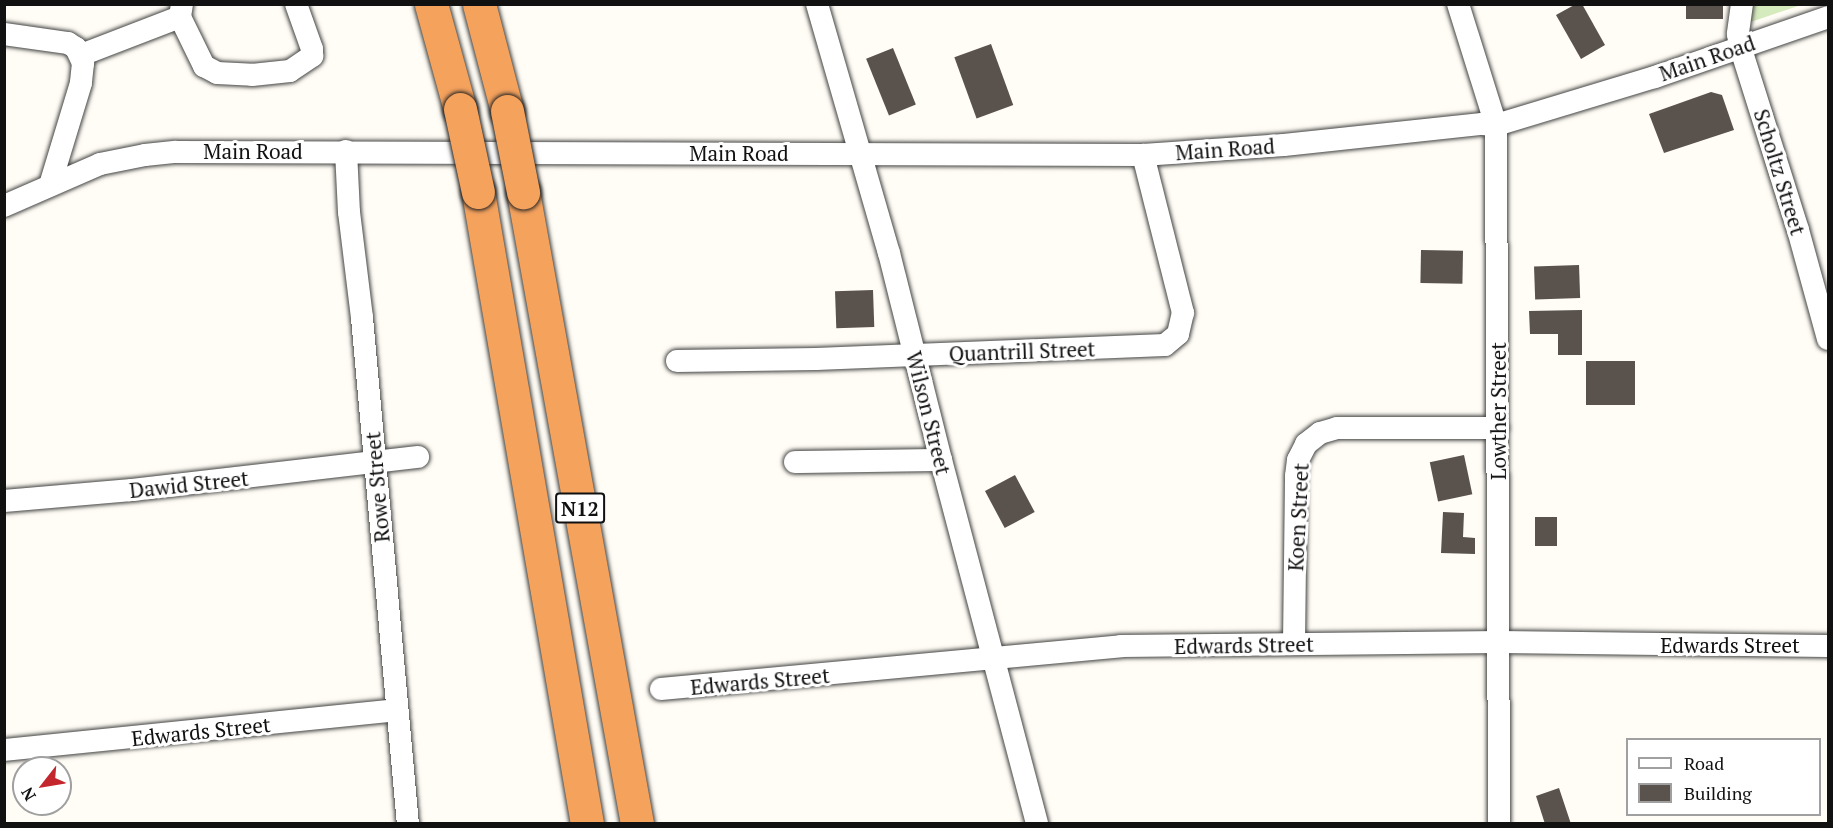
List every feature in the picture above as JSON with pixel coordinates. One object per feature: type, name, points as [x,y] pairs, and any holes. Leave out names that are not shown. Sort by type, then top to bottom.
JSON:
[{"type":"highway","name":"N12","points":[[431,4],[460,109],[478,192],[587,824]]},
{"type":"highway","name":"N12","points":[[478,4],[507,111],[523,192],[637,824]]},
{"type":"street","points":[[81,56],[181,11],[199,58],[208,69],[217,73],[282,73],[300,66],[312,56],[312,49],[296,4]]},
{"type":"street","name":"Wilson Street","points":[[817,4],[858,153],[889,253],[1037,824]]},
{"type":"street","name":"Lowther Street","points":[[1458,4],[1491,122],[1500,642],[1499,824]]},
{"type":"street","name":"Scholtz Street","points":[[1742,4],[1739,40],[1798,230],[1828,339]]},
{"type":"street","name":"Main Road","points":[[1739,40],[1823,4]]},
{"type":"street","name":"Main Road","points":[[4,206],[100,164],[145,155],[205,151],[1143,154],[1284,145],[1491,122],[1739,40],[1828,17]]},
{"type":"street","points":[[4,34],[68,43],[81,56],[83,73],[81,84],[50,185]]},
{"type":"street","name":"Rowe Street","points":[[346,151],[349,212],[362,318],[408,824]]},
{"type":"street","name":"Quantrill Street","points":[[677,361],[816,359],[1155,346],[1173,340],[1181,327],[1181,303],[1152,198],[1143,154]]},
{"type":"street","name":"Koen Street","points":[[1294,644],[1296,476],[1298,460],[1306,444],[1320,434],[1337,428],[1497,428]]},
{"type":"street","name":"Dawid Street","points":[[4,501],[374,463],[418,456]]},
{"type":"street","points":[[795,462],[941,460]]},
{"type":"street","name":"Edwards Street","points":[[661,689],[1121,646],[1500,642],[1828,646]]},
{"type":"street","name":"Edwards Street","points":[[4,750],[397,710]]},
{"type":"green space","points":[[1747,5],[1801,5],[1742,25]]},
{"type":"building","points":[[1576,4],[1582,4],[1605,45],[1581,59],[1556,15]]},
{"type":"building","points":[[1686,4],[1723,4],[1723,19],[1686,19]]},
{"type":"building","points":[[991,44],[1013,105],[977,118],[954,57]]},
{"type":"building","points":[[893,48],[916,105],[889,115],[866,59]]},
{"type":"building","points":[[1711,92],[1722,95],[1734,130],[1664,153],[1649,114]]},
{"type":"building","points":[[1421,250],[1463,251],[1462,284],[1420,283]]},
{"type":"building","points":[[1579,265],[1580,298],[1535,300],[1534,267]]},
{"type":"building","points":[[873,290],[874,327],[836,328],[835,291]]},
{"type":"building","points":[[1582,310],[1582,355],[1558,355],[1558,334],[1530,334],[1529,311]]},
{"type":"building","points":[[1586,361],[1635,361],[1635,405],[1586,405]]},
{"type":"building","points":[[1464,455],[1472,494],[1438,501],[1430,462]]},
{"type":"building","points":[[1015,475],[1035,512],[1005,528],[985,491]]},
{"type":"building","points":[[1443,512],[1464,513],[1463,537],[1475,538],[1475,554],[1441,553]]},
{"type":"building","points":[[1535,517],[1557,517],[1557,546],[1535,546]]},
{"type":"building","points":[[1559,788],[1571,824],[1545,824],[1536,796]]}]
